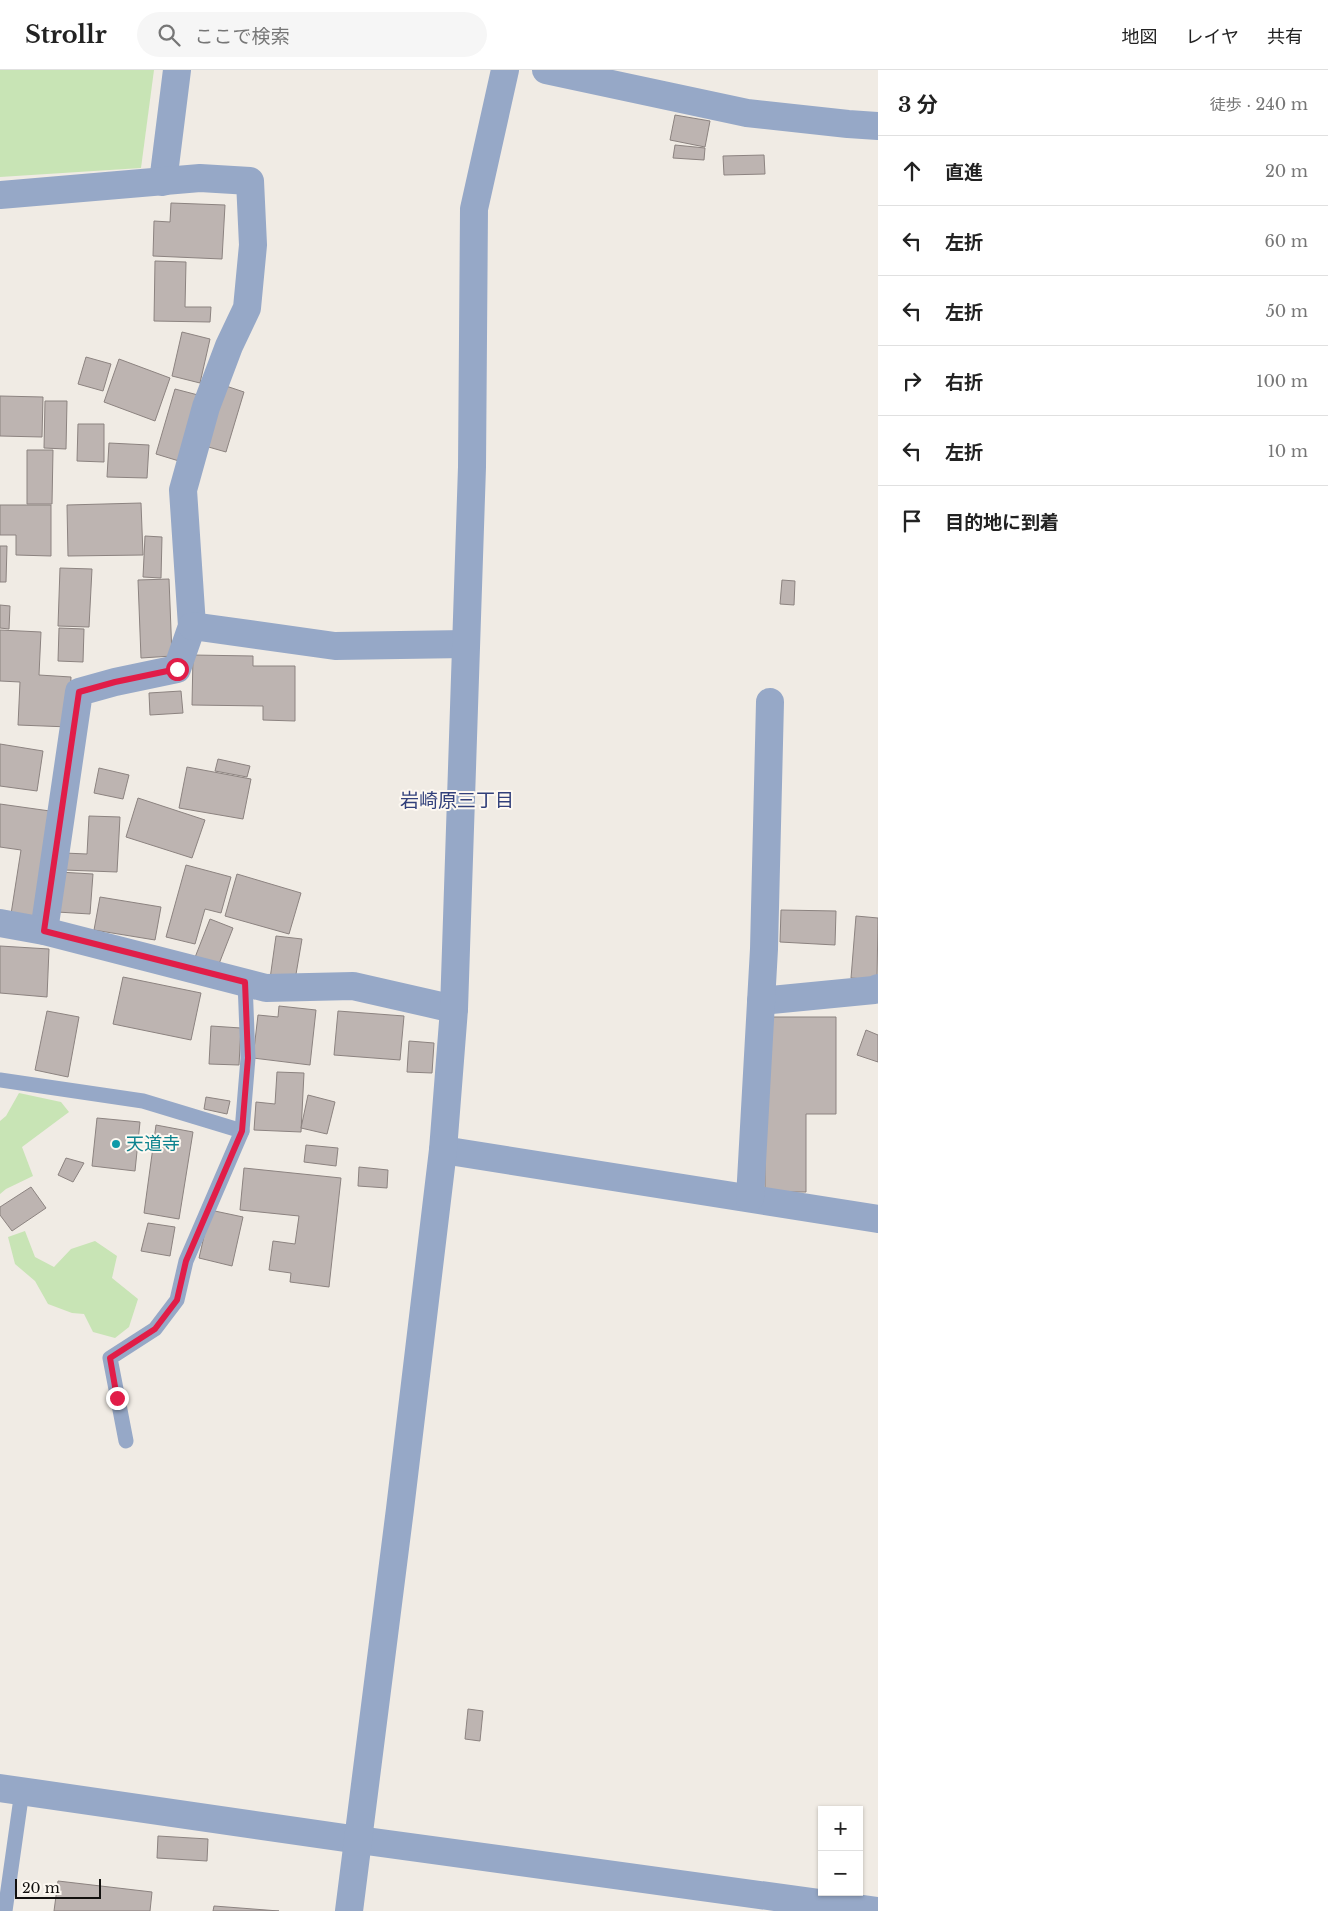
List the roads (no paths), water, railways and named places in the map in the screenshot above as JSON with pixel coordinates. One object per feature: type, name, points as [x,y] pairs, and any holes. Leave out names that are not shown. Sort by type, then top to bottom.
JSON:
[{"type":"street","points":[[163,182],[177,70]]},
{"type":"street","points":[[349,1911],[443,1150],[454,1009],[472,467],[474,209],[505,70]]},
{"type":"street","points":[[546,70],[747,113],[878,126]]},
{"type":"street","points":[[0,195],[200,178],[250,181],[253,245],[247,308],[229,346],[206,407],[183,490],[192,626],[177,669],[115,682],[79,692],[44,931]]},
{"type":"street","points":[[192,626],[335,646],[466,644]]},
{"type":"street","points":[[750,1198],[764,949],[770,702]]},
{"type":"street","points":[[0,923],[44,931],[266,988],[353,986],[454,1009]]},
{"type":"street","points":[[761,1001],[807,998],[878,988]]},
{"type":"street","points":[[443,1150],[878,1219]]},
{"type":"street","points":[[11,1790],[801,1906],[877,1911]]},
{"type":"lane","points":[[126,1441],[110,1358],[155,1329],[177,1300],[186,1261],[242,1131],[248,1058],[245,982]]},
{"type":"lane","points":[[0,1080],[143,1101],[242,1131]]},
{"type":"lane","points":[[5,1911],[11,1790]]},
{"type":"place","name":"天道寺","points":[[116,1144]]},
{"type":"district","name":"岩崎原三丁目","points":[[457,800]]}]
